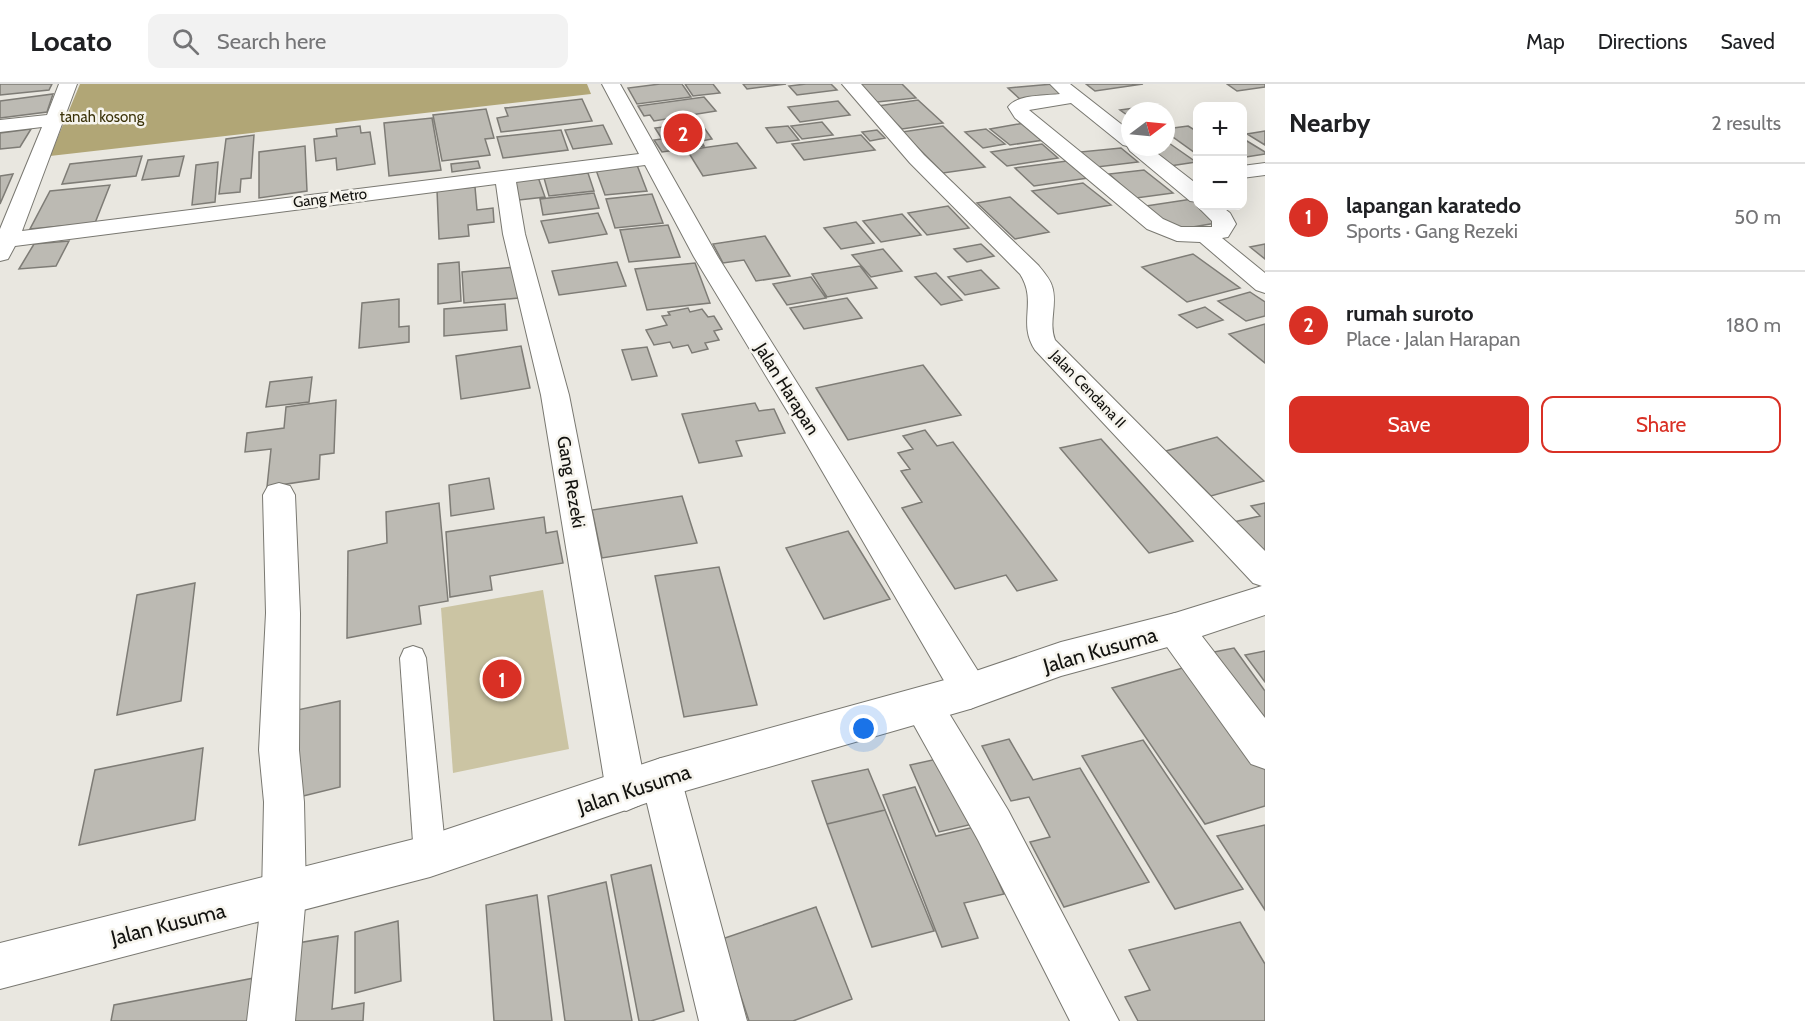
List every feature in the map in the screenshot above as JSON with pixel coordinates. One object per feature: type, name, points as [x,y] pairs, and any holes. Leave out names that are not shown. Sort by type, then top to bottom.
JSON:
[{"type":"street","points":[[4,247],[10,209],[54,120],[69,84]]},
{"type":"street","name":"Jalan Harapan","points":[[611,84],[706,257],[799,406],[969,691]]},
{"type":"street","name":"Jalan Cendana II","points":[[851,84],[917,159],[1029,270],[1040,286],[1041,305],[1038,330],[1044,344],[1265,573]]},
{"type":"street","points":[[1121,134],[1067,91],[1017,107],[1022,114],[1155,224],[1177,234],[1206,235],[1220,232],[1225,224],[1213,210]]},
{"type":"street","points":[[0,126],[54,120]]},
{"type":"street","points":[[1151,156],[1189,180]]},
{"type":"street","name":"Gang Metro","points":[[4,247],[505,176],[652,158]]},
{"type":"street","points":[[1247,171],[1265,169]]},
{"type":"street","name":"Gang Rezeki","points":[[505,176],[514,234],[555,395],[643,785],[723,1021]]},
{"type":"street","points":[[1206,235],[1265,285]]},
{"type":"street","points":[[271,1021],[284,895],[284,802],[279,750],[283,613],[279,495]]},
{"type":"street","name":"Jalan Kusuma","points":[[0,966],[430,856],[643,785],[922,705],[1061,658],[1175,629],[1265,600]]},
{"type":"street","points":[[1175,629],[1265,750]]},
{"type":"street","points":[[922,705],[993,825],[1095,1021]]},
{"type":"lane","points":[[413,658],[430,856]]},
{"type":"shaded area","points":[[543,590],[569,749],[453,773],[441,608]]},
{"type":"green space","name":"tanah kosong","points":[[80,84],[587,84],[591,94],[50,156]]},
{"type":"building","points":[[0,84],[52,84],[49,90],[0,95]]},
{"type":"building","points":[[682,84],[691,97],[637,104],[628,88]]},
{"type":"building","points":[[685,84],[713,84],[720,93],[693,96]]},
{"type":"building","points":[[743,84],[786,84],[747,89]]},
{"type":"building","points":[[831,84],[837,90],[797,95],[789,86]]},
{"type":"building","points":[[860,84],[902,84],[916,98],[877,102]]},
{"type":"building","points":[[1053,84],[1069,97],[1023,102],[1008,88]]},
{"type":"building","points":[[1086,84],[1143,84],[1095,91]]},
{"type":"building","points":[[1227,84],[1265,84],[1265,87],[1237,91]]},
{"type":"building","points":[[53,94],[47,112],[0,118],[0,101]]},
{"type":"building","points":[[704,97],[716,111],[654,121],[650,115],[644,116],[638,106]]},
{"type":"building","points":[[582,99],[592,121],[501,132],[497,118],[508,116],[505,108]]},
{"type":"building","points":[[918,100],[943,123],[902,129],[878,106]]},
{"type":"building","points":[[838,101],[850,115],[800,122],[788,107]]},
{"type":"building","points":[[486,109],[494,138],[485,139],[490,155],[442,161],[433,115]]},
{"type":"building","points":[[432,118],[441,170],[389,176],[384,123]]},
{"type":"building","points":[[700,122],[712,139],[701,141],[704,146],[662,152],[654,140],[662,139],[655,128]]},
{"type":"building","points":[[822,122],[833,135],[802,139],[791,126]]},
{"type":"building","points":[[1024,123],[1044,140],[1010,145],[990,129]]},
{"type":"building","points":[[603,125],[612,144],[573,149],[565,130]]},
{"type":"building","points":[[360,126],[361,133],[370,132],[375,164],[337,170],[336,158],[316,161],[314,139],[337,136],[336,129]]},
{"type":"building","points":[[788,126],[799,140],[777,143],[766,128]]},
{"type":"building","points":[[943,126],[985,167],[943,173],[902,132]]},
{"type":"building","points":[[1188,126],[1193,129],[1193,151],[1175,138],[1175,128]]},
{"type":"building","points":[[31,129],[20,147],[0,149],[0,133]]},
{"type":"building","points":[[986,129],[1005,144],[983,148],[965,132]]},
{"type":"building","points":[[561,130],[568,150],[503,158],[497,137]]},
{"type":"building","points":[[877,130],[885,138],[870,141],[862,132]]},
{"type":"building","points":[[1265,131],[1265,145],[1247,134]]},
{"type":"building","points":[[254,135],[251,178],[241,179],[240,192],[219,194],[226,139]]},
{"type":"building","points":[[861,135],[875,150],[804,160],[792,144]]},
{"type":"building","points":[[1247,141],[1265,152],[1265,154],[1247,157]]},
{"type":"building","points":[[737,143],[756,168],[703,176],[687,150]]},
{"type":"building","points":[[1042,144],[1058,158],[1007,166],[991,152]]},
{"type":"building","points":[[305,146],[307,191],[259,198],[259,152]]},
{"type":"building","points":[[1175,147],[1193,160],[1193,162],[1170,166],[1156,156],[1175,156]]},
{"type":"building","points":[[1121,148],[1121,156],[1131,156],[1138,162],[1097,167],[1080,152]]},
{"type":"building","points":[[142,156],[136,176],[62,184],[70,164]]},
{"type":"building","points":[[184,156],[179,176],[142,180],[148,160]]},
{"type":"building","points":[[478,161],[480,168],[452,172],[451,164]]},
{"type":"building","points":[[1067,161],[1088,178],[1034,186],[1015,168]]},
{"type":"building","points":[[218,162],[215,202],[192,205],[196,165]]},
{"type":"building","points":[[637,165],[647,191],[605,195],[596,170]]},
{"type":"building","points":[[1144,170],[1173,193],[1136,198],[1109,174]]},
{"type":"building","points":[[588,173],[594,191],[549,196],[544,178]]},
{"type":"building","points":[[13,174],[0,204],[0,176]]},
{"type":"building","points":[[538,177],[545,197],[519,200],[513,180]]},
{"type":"building","points":[[1083,183],[1111,205],[1058,214],[1032,191]]},
{"type":"building","points":[[110,185],[95,223],[30,229],[50,191]]},
{"type":"building","points":[[475,187],[477,210],[493,208],[494,222],[468,225],[469,236],[439,239],[437,190]]},
{"type":"building","points":[[594,193],[599,208],[543,215],[540,199]]},
{"type":"building","points":[[652,194],[663,223],[615,228],[606,199]]},
{"type":"building","points":[[1010,197],[1049,232],[1015,239],[977,203]]},
{"type":"building","points":[[1192,199],[1193,210],[1206,210],[1222,222],[1175,230],[1146,206]]},
{"type":"building","points":[[948,206],[969,228],[927,235],[908,213]]},
{"type":"building","points":[[598,213],[607,234],[549,243],[541,221]]},
{"type":"building","points":[[902,214],[921,235],[881,242],[863,221]]},
{"type":"building","points":[[856,222],[874,243],[841,249],[824,228]]},
{"type":"building","points":[[668,225],[680,257],[629,262],[620,230]]},
{"type":"building","points":[[765,236],[790,276],[756,281],[744,260],[723,263],[713,244]]},
{"type":"building","points":[[69,241],[56,266],[19,269],[34,244]]},
{"type":"building","points":[[981,244],[994,256],[967,262],[954,249]]},
{"type":"building","points":[[1265,244],[1265,259],[1250,247]]},
{"type":"building","points":[[883,249],[902,271],[871,277],[852,255]]},
{"type":"building","points":[[1193,254],[1240,288],[1187,302],[1142,267]]},
{"type":"building","points":[[459,262],[461,301],[438,304],[438,264]]},
{"type":"building","points":[[617,262],[626,286],[559,295],[552,271]]},
{"type":"building","points":[[695,263],[710,303],[647,310],[635,269]]},
{"type":"building","points":[[860,266],[877,288],[827,297],[812,274]]},
{"type":"building","points":[[515,267],[519,298],[464,303],[462,272]]},
{"type":"building","points":[[981,270],[999,288],[965,295],[948,277]]},
{"type":"building","points":[[936,273],[962,300],[941,305],[915,277]]},
{"type":"building","points":[[811,277],[826,298],[787,305],[773,284]]},
{"type":"building","points":[[1250,292],[1265,302],[1265,316],[1246,321],[1218,301]]},
{"type":"building","points":[[847,298],[862,318],[804,329],[790,308]]},
{"type":"building","points":[[399,299],[399,327],[409,326],[409,342],[359,348],[362,303]]},
{"type":"building","points":[[505,304],[507,330],[444,336],[444,309]]},
{"type":"building","points":[[1205,307],[1223,320],[1197,328],[1179,315]]},
{"type":"building","points":[[688,308],[690,312],[702,309],[708,317],[714,316],[722,329],[714,331],[719,340],[705,343],[708,349],[692,353],[688,345],[673,348],[670,342],[654,345],[646,330],[667,325],[662,316],[670,315],[668,312]]},
{"type":"building","points":[[1265,324],[1265,363],[1229,334]]},
{"type":"building","points":[[521,346],[530,388],[461,399],[456,356]]},
{"type":"building","points":[[647,347],[657,376],[632,380],[622,350]]},
{"type":"building","points":[[923,365],[961,415],[848,440],[816,388]]},
{"type":"building","points":[[312,377],[309,402],[266,407],[270,382]]},
{"type":"building","points":[[336,400],[334,453],[320,455],[319,479],[267,487],[271,449],[245,452],[247,433],[284,428],[286,407]]},
{"type":"building","points":[[755,403],[759,411],[774,409],[785,433],[736,441],[742,456],[699,463],[682,414]]},
{"type":"building","points":[[925,430],[937,446],[953,442],[1057,580],[1017,591],[1006,575],[955,589],[902,508],[922,502],[901,471],[910,469],[898,453],[913,449],[903,436]]},
{"type":"building","points":[[1217,437],[1264,481],[1211,496],[1166,451]]},
{"type":"building","points":[[1101,439],[1193,541],[1149,553],[1060,448]]},
{"type":"building","points":[[489,478],[494,509],[451,516],[449,485]]},
{"type":"building","points":[[682,496],[697,543],[602,558],[592,510]]},
{"type":"building","points":[[439,503],[448,601],[419,606],[421,624],[347,638],[348,551],[387,543],[386,512]]},
{"type":"building","points":[[1265,503],[1265,558],[1225,524],[1260,516],[1251,506]]},
{"type":"building","points":[[544,517],[546,533],[557,531],[563,563],[490,576],[492,590],[450,597],[446,532]]},
{"type":"building","points":[[848,531],[890,599],[824,619],[786,548]]},
{"type":"building","points":[[719,567],[757,705],[684,717],[655,576]]},
{"type":"building","points":[[195,583],[181,701],[117,715],[137,595]]},
{"type":"building","points":[[1234,648],[1265,691],[1265,731],[1209,653]]},
{"type":"building","points":[[1265,651],[1265,682],[1245,655]]},
{"type":"building","points":[[1193,665],[1265,760],[1265,806],[1205,824],[1112,688]]},
{"type":"building","points":[[340,701],[340,787],[295,798],[297,710]]},
{"type":"building","points":[[1009,739],[1033,780],[1080,768],[1149,882],[1064,907],[1030,842],[1050,837],[1029,797],[1011,801],[982,746]]},
{"type":"building","points":[[1143,740],[1243,889],[1175,909],[1082,756]]},
{"type":"building","points":[[203,748],[195,820],[79,845],[95,770]]},
{"type":"building","points":[[946,757],[977,823],[939,832],[910,765]]},
{"type":"building","points":[[868,769],[885,810],[827,824],[812,781]]},
{"type":"building","points":[[915,787],[936,836],[974,827],[1004,894],[964,903],[978,938],[942,947],[883,795]]},
{"type":"building","points":[[885,810],[934,931],[872,947],[827,824]]},
{"type":"building","points":[[1265,825],[1265,910],[1217,836]]},
{"type":"building","points":[[651,865],[684,1011],[651,1021],[639,1021],[611,875]]},
{"type":"building","points":[[606,882],[632,1021],[565,1021],[548,896]]},
{"type":"building","points":[[537,895],[552,1021],[494,1021],[486,905]]},
{"type":"building","points":[[816,907],[852,999],[793,1021],[749,1021],[722,939]]},
{"type":"building","points":[[398,921],[401,981],[355,993],[355,932]]},
{"type":"building","points":[[1240,922],[1265,964],[1265,1021],[1138,1021],[1125,997],[1150,990],[1129,950]]},
{"type":"building","points":[[338,936],[332,1009],[364,1003],[363,1021],[290,1021],[298,943]]},
{"type":"building","points":[[254,978],[250,1021],[111,1021],[114,1005]]},
{"type":"place","name":"rumah suroto","points":[[683,133]]},
{"type":"place","name":"lapangan karatedo","points":[[502,679]]}]
